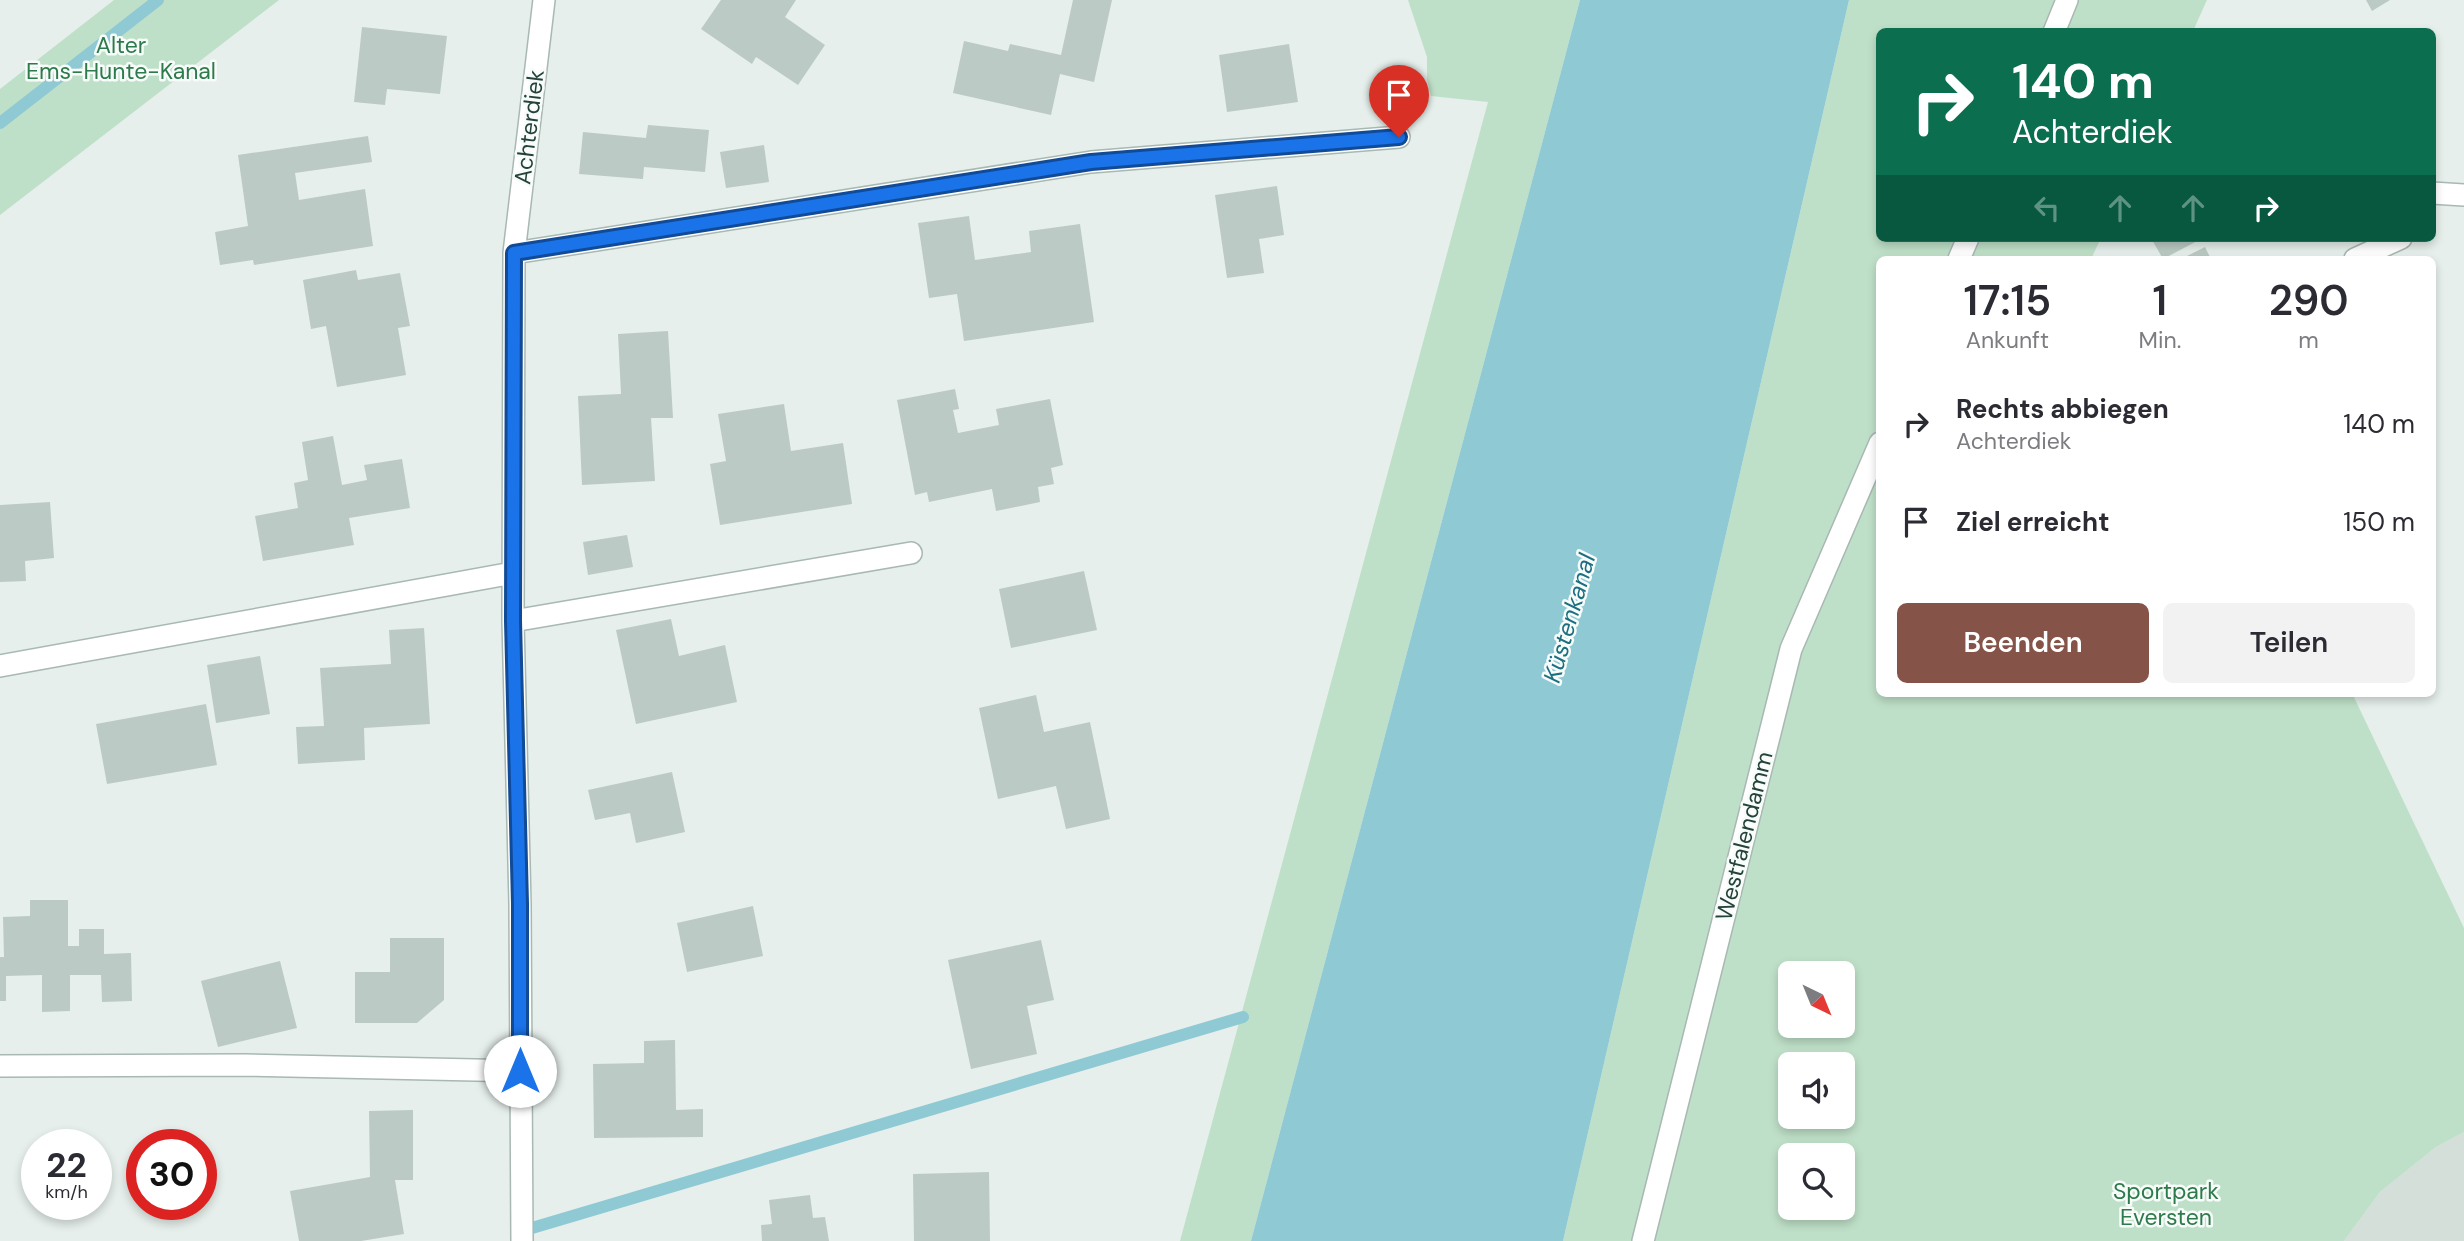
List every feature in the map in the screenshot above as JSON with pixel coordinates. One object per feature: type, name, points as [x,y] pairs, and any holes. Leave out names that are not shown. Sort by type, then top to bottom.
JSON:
[{"type":"street","name":"Achterdiek","points":[[522,1241],[520,904],[513,621],[514,253],[544,0]]},
{"type":"street","points":[[2056,28],[2067,0]]},
{"type":"street","points":[[514,253],[1091,162],[1399,137]]},
{"type":"street","points":[[2436,193],[2464,195]]},
{"type":"street","points":[[2362,256],[2392,242]]},
{"type":"street","name":"Westfalendamm","points":[[1643,1241],[1791,649],[1876,452]]},
{"type":"street","points":[[513,621],[911,553]]},
{"type":"street","points":[[0,666],[513,573]]},
{"type":"street","points":[[0,1066],[245,1065],[520,1071]]},
{"type":"shaded area","points":[[2464,1132],[2464,1241],[2344,1241],[2380,1192],[2436,1147]]},
{"type":"green space","name":"Alter Ems-Hunte-Kanal","points":[[114,0],[279,0],[0,215],[0,89]]},
{"type":"green space","points":[[1408,0],[1580,0],[1251,1241],[1180,1241],[1488,102],[1431,96],[1427,79],[1427,57]]},
{"type":"green space","name":"Sportpark Eversten","points":[[1849,0],[2207,0],[2194,28],[1876,28],[1876,242],[2099,242],[2092,256],[1876,256],[1876,697],[2354,697],[2464,928],[2464,1132],[2436,1147],[2380,1192],[2344,1241],[1563,1241]]},
{"type":"water","name":"Küstenkanal","points":[[1580,0],[1849,0],[1563,1241],[1251,1241]]},
{"type":"building","points":[[721,0],[796,0],[785,17],[825,45],[798,85],[756,57],[752,64],[701,29]]},
{"type":"building","points":[[1073,0],[1112,0],[1094,82],[1060,74],[1051,115],[953,93],[964,41],[1008,51],[1010,44],[1061,55]]},
{"type":"building","points":[[2366,0],[2390,0],[2372,11]]},
{"type":"building","points":[[362,27],[447,36],[440,94],[387,89],[385,105],[354,102]]},
{"type":"building","points":[[1289,44],[1298,102],[1227,112],[1219,55]]},
{"type":"building","points":[[648,125],[709,130],[705,172],[644,167],[643,179],[579,174],[583,132],[646,138]]},
{"type":"building","points":[[368,136],[372,162],[295,173],[299,200],[365,189],[373,246],[254,265],[253,260],[220,265],[215,232],[248,226],[238,155]]},
{"type":"building","points":[[764,145],[769,182],[726,188],[720,152]]},
{"type":"building","points":[[1277,186],[1284,235],[1259,239],[1264,273],[1227,278],[1215,195]]},
{"type":"building","points":[[969,216],[975,260],[1031,252],[1029,231],[1080,224],[1094,322],[964,341],[957,294],[929,298],[918,223]]},
{"type":"building","points":[[2153,242],[2195,242],[2169,256],[2161,256]]},
{"type":"building","points":[[2205,247],[2210,256],[2187,256]]},
{"type":"building","points":[[356,270],[358,280],[400,273],[410,326],[398,328],[406,375],[337,387],[326,326],[311,329],[303,280]]},
{"type":"building","points":[[668,331],[673,418],[651,418],[655,481],[582,485],[578,396],[621,394],[618,334]]},
{"type":"building","points":[[955,389],[959,409],[953,410],[958,433],[999,425],[996,409],[1050,399],[1063,465],[1051,468],[1054,484],[1038,487],[1040,502],[996,511],[992,489],[929,502],[927,492],[915,495],[897,400]]},
{"type":"building","points":[[784,404],[791,451],[843,443],[852,504],[720,525],[710,464],[726,461],[718,414]]},
{"type":"building","points":[[333,436],[342,485],[367,480],[364,465],[402,459],[410,508],[349,518],[354,545],[263,561],[255,516],[298,508],[294,483],[308,480],[302,442]]},
{"type":"building","points":[[50,502],[54,558],[25,561],[26,581],[0,582],[0,505]]},
{"type":"building","points":[[627,535],[633,567],[588,575],[583,542]]},
{"type":"building","points":[[1084,571],[1097,630],[1011,648],[999,589]]},
{"type":"building","points":[[671,619],[679,656],[725,645],[737,702],[636,724],[616,630]]},
{"type":"building","points":[[424,628],[430,724],[364,728],[365,760],[298,764],[296,727],[324,726],[320,668],[391,664],[389,630]]},
{"type":"building","points":[[260,656],[270,714],[216,723],[207,665]]},
{"type":"building","points":[[1036,695],[1044,732],[1090,722],[1110,819],[1066,829],[1056,786],[998,799],[979,708]]},
{"type":"building","points":[[206,704],[217,765],[107,784],[96,724]]},
{"type":"building","points":[[672,772],[685,832],[636,843],[630,813],[595,820],[588,790]]},
{"type":"building","points":[[30,900],[68,900],[68,946],[79,946],[79,929],[104,929],[104,954],[131,953],[132,1001],[102,1002],[101,975],[70,975],[70,1011],[42,1012],[42,975],[6,976],[6,1001],[0,1001],[0,957],[4,957],[3,917],[30,916]]},
{"type":"building","points":[[753,906],[763,956],[687,972],[677,923]]},
{"type":"building","points":[[390,938],[444,938],[444,1000],[417,1023],[355,1023],[355,972],[390,972]]},
{"type":"building","points":[[1041,940],[1054,1000],[1027,1006],[1037,1054],[971,1069],[948,960]]},
{"type":"building","points":[[280,961],[297,1028],[218,1047],[201,981]]},
{"type":"building","points":[[675,1040],[676,1110],[703,1109],[703,1137],[594,1138],[593,1064],[644,1063],[644,1041]]},
{"type":"building","points":[[413,1110],[413,1180],[395,1180],[404,1234],[361,1241],[299,1241],[290,1191],[370,1177],[369,1111]]},
{"type":"building","points":[[989,1172],[990,1241],[914,1241],[913,1174]]},
{"type":"building","points":[[810,1195],[813,1218],[825,1217],[829,1241],[762,1241],[761,1225],[772,1224],[769,1200]]},
{"type":"waterway","points":[[0,123],[158,0]]},
{"type":"waterway","points":[[532,1228],[1243,1017]]},
{"type":"route","points":[[520,1071],[520,904],[513,621],[514,253],[1091,162],[1399,137]]}]
